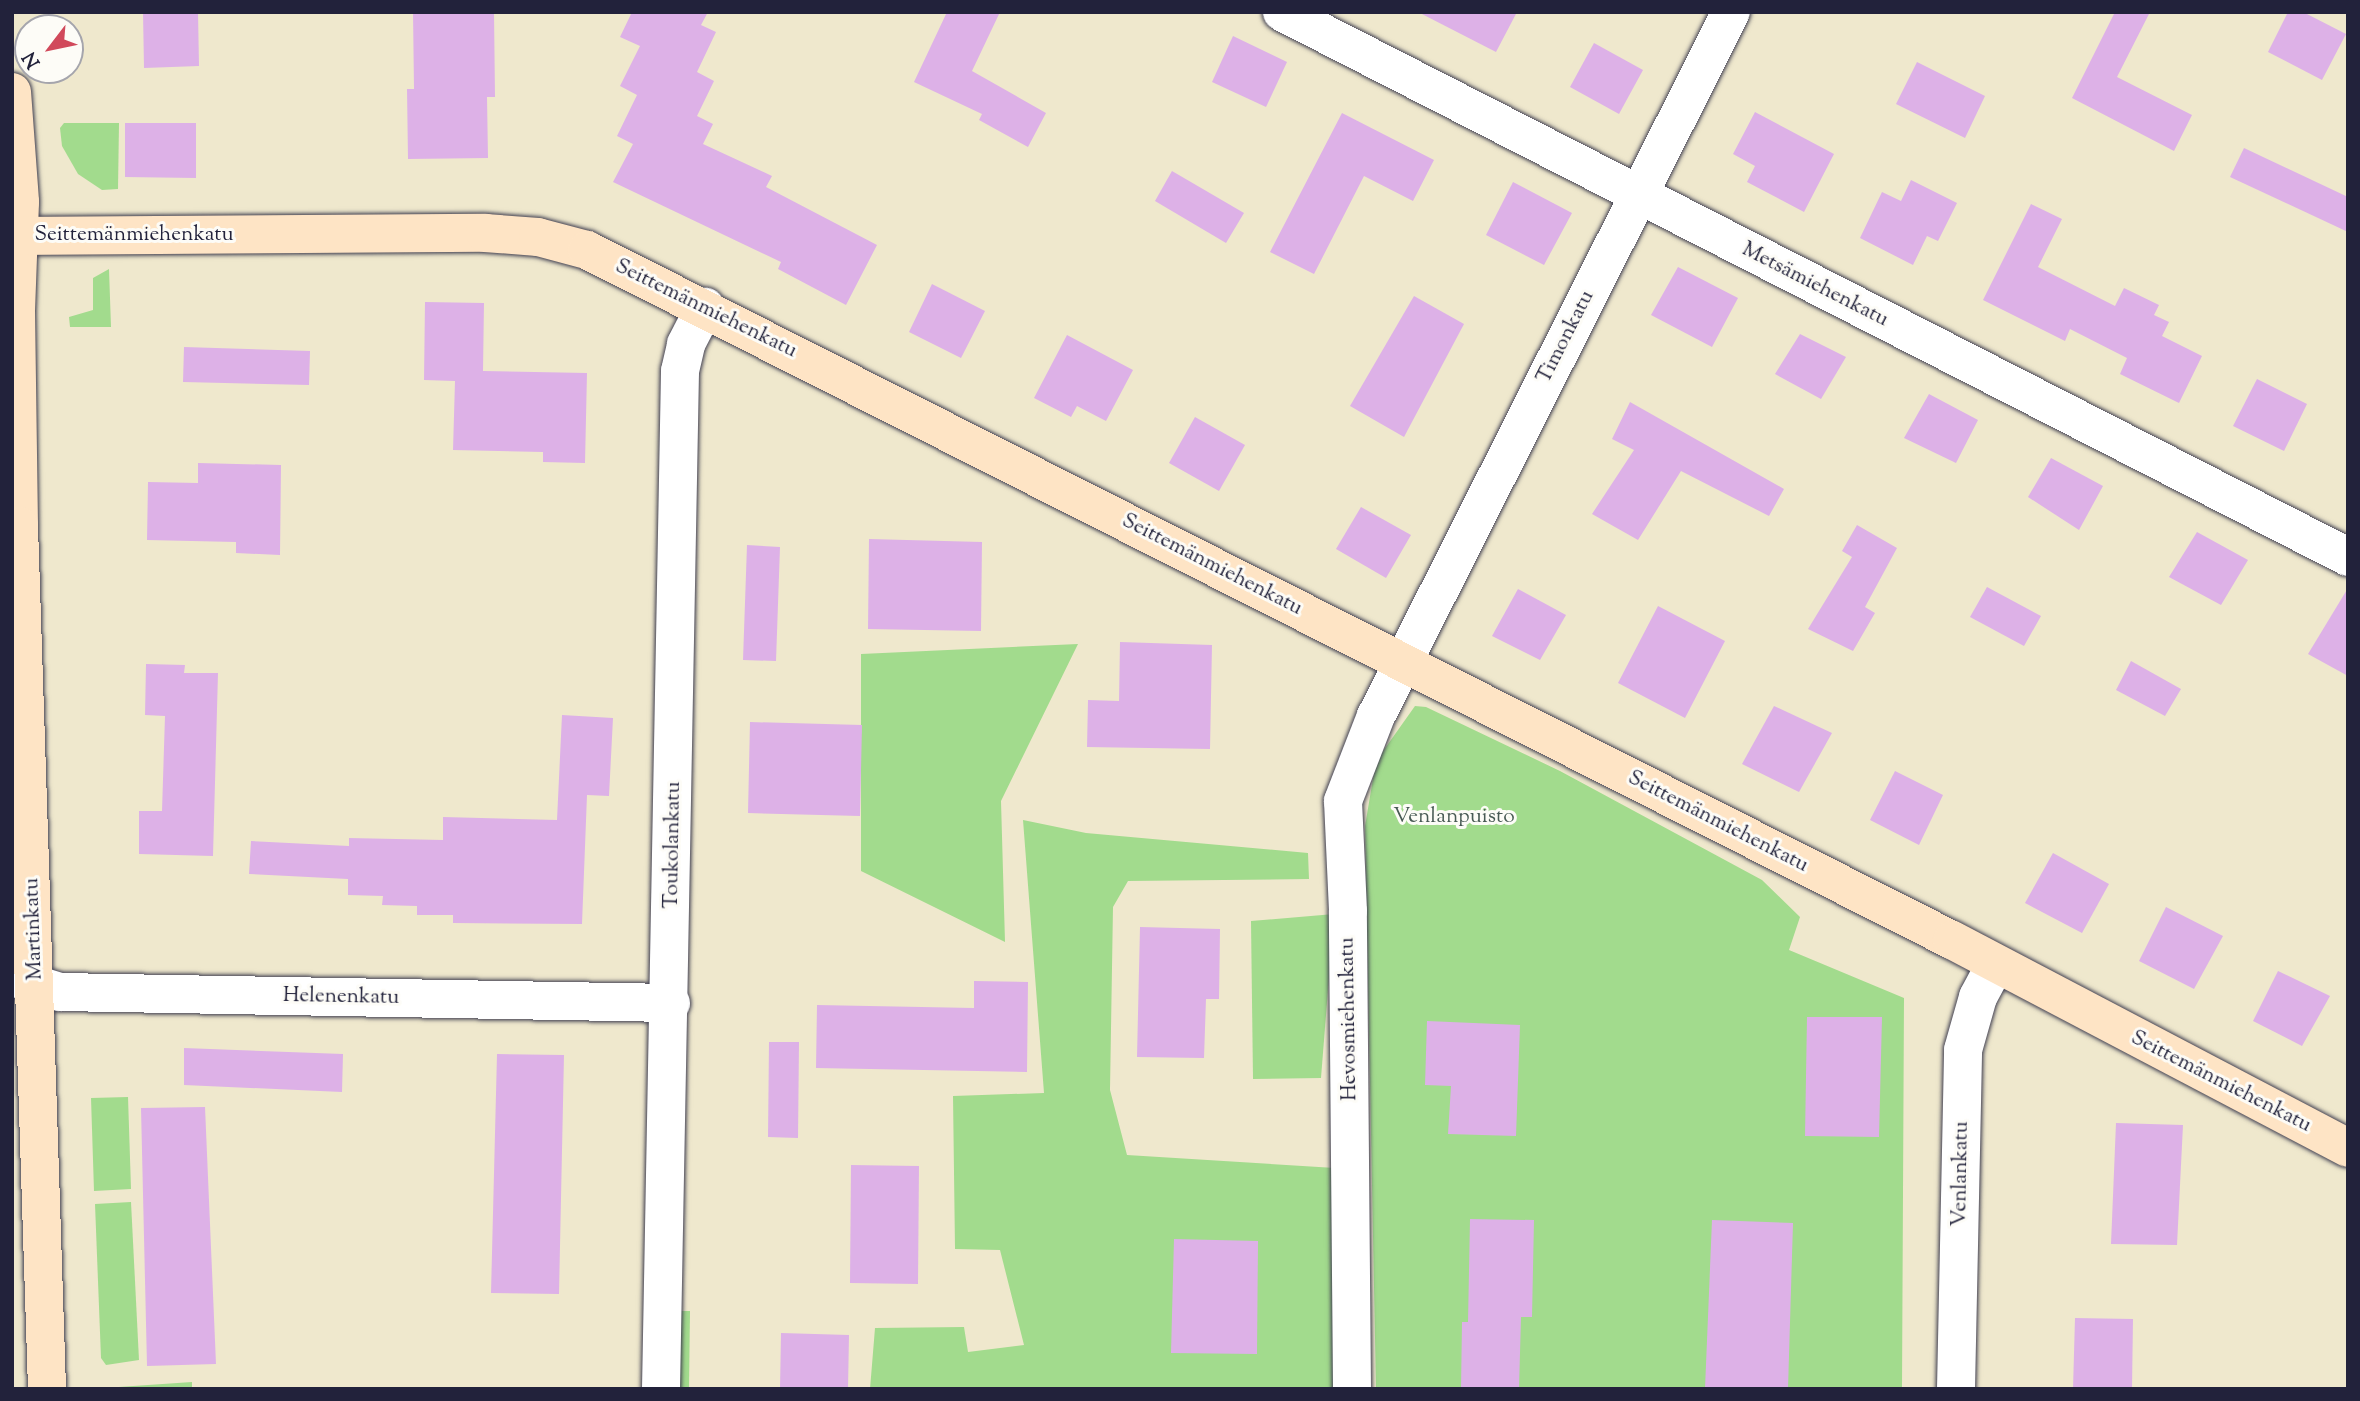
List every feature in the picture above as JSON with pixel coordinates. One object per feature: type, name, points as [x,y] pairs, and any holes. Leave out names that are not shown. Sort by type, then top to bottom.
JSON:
[{"type":"street","name":"Metsämiehenkatu","points":[[1282,12],[2348,557]]},
{"type":"street","name":"Timonkatu","points":[[1403,662],[1731,12]]},
{"type":"street","name":"Martinkatu","points":[[12,92],[24,981],[47,1389]]},
{"type":"street","name":"Seittemänmiehenkatu","points":[[16,236],[485,233],[538,237],[587,250],[705,306],[2348,1148]]},
{"type":"street","name":"Toukolankatu","points":[[661,1389],[671,1003],[680,372],[686,344],[705,306]]},
{"type":"street","name":"Hevosmiehenkatu","points":[[1352,1389],[1348,921],[1343,802],[1354,764],[1403,662]]},
{"type":"street","name":"Venlankatu","points":[[1956,1389],[1964,1050],[1978,997],[1995,965]]},
{"type":"street","name":"Helenenkatu","points":[[24,981],[60,992],[671,1003]]},
{"type":"green space","points":[[64,123],[119,123],[118,189],[102,190],[78,174],[62,146],[60,128]]},
{"type":"green space","points":[[109,269],[111,327],[70,327],[69,317],[93,310],[93,278]]},
{"type":"green space","points":[[1078,644],[1001,801],[1005,942],[861,871],[861,654]]},
{"type":"green space","name":"Venlanpuisto","points":[[1415,706],[1426,707],[1560,771],[1762,880],[1800,917],[1789,950],[1904,998],[1902,1389],[1376,1389],[1365,826],[1376,761]]},
{"type":"green space","points":[[1023,820],[1086,833],[1308,853],[1309,879],[1128,881],[1113,907],[1110,1090],[1127,1155],[1335,1168],[1335,1389],[870,1389],[875,1328],[964,1327],[968,1352],[1024,1345],[1000,1250],[955,1249],[953,1096],[1044,1093]]},
{"type":"green space","points":[[1334,914],[1321,1078],[1253,1079],[1251,921]]},
{"type":"green space","points":[[128,1097],[131,1189],[94,1191],[91,1098]]},
{"type":"green space","points":[[131,1202],[139,1360],[106,1365],[101,1358],[95,1204]]},
{"type":"green space","points":[[681,1311],[690,1311],[689,1389],[679,1389]]},
{"type":"green space","points":[[192,1382],[192,1389],[104,1389],[104,1388]]},
{"type":"building","points":[[143,12],[198,12],[199,66],[144,68]]},
{"type":"building","points":[[413,12],[494,12],[495,97],[487,97],[488,158],[408,159],[407,89],[414,89]]},
{"type":"building","points":[[632,12],[708,12],[701,25],[716,32],[697,72],[714,81],[697,116],[713,124],[703,144],[772,176],[766,187],[877,245],[846,305],[778,269],[781,262],[613,182],[633,144],[617,136],[637,95],[620,86],[640,46],[620,37]]},
{"type":"building","points":[[947,12],[1000,12],[972,71],[1046,113],[1028,147],[979,120],[982,114],[914,82]]},
{"type":"building","points":[[1418,12],[1517,12],[1496,52]]},
{"type":"building","points":[[2115,12],[2150,12],[2117,77],[2192,115],[2174,151],[2072,98]]},
{"type":"building","points":[[2288,12],[2303,12],[2346,34],[2322,80],[2268,52]]},
{"type":"building","points":[[1233,36],[1287,62],[1266,107],[1212,82]]},
{"type":"building","points":[[1594,43],[1643,70],[1619,114],[1570,87]]},
{"type":"building","points":[[1917,62],[1985,96],[1965,138],[1896,104]]},
{"type":"building","points":[[1755,112],[1834,154],[1804,212],[1747,182],[1755,166],[1733,154]]},
{"type":"building","points":[[1342,113],[1434,160],[1413,201],[1364,176],[1314,274],[1270,252]]},
{"type":"building","points":[[125,123],[196,123],[196,178],[125,177]]},
{"type":"building","points":[[2244,148],[2348,197],[2348,232],[2230,177]]},
{"type":"building","points":[[1172,171],[1244,213],[1226,243],[1155,201]]},
{"type":"building","points":[[1911,180],[1957,203],[1938,241],[1927,236],[1913,265],[1860,238],[1882,192],[1901,201]]},
{"type":"building","points":[[1513,182],[1572,213],[1544,265],[1486,235]]},
{"type":"building","points":[[2031,204],[2062,219],[2038,267],[2115,306],[2124,288],[2159,305],[2154,315],[2169,322],[2162,336],[2202,356],[2179,403],[2120,374],[2127,358],[2070,329],[2065,341],[1983,300]]},
{"type":"building","points":[[1678,267],[1738,298],[1712,347],[1651,315]]},
{"type":"building","points":[[932,284],[985,311],[961,358],[909,332]]},
{"type":"building","points":[[1414,296],[1464,324],[1404,437],[1350,406]]},
{"type":"building","points":[[425,302],[484,303],[483,371],[587,373],[585,463],[543,462],[543,452],[453,450],[455,381],[424,380]]},
{"type":"building","points":[[1800,334],[1846,357],[1821,399],[1775,374]]},
{"type":"building","points":[[1067,335],[1133,370],[1106,421],[1077,406],[1071,417],[1034,398]]},
{"type":"building","points":[[184,347],[310,351],[309,385],[183,382]]},
{"type":"building","points":[[2257,379],[2307,404],[2284,451],[2233,426]]},
{"type":"building","points":[[1929,394],[1978,420],[1956,463],[1904,438]]},
{"type":"building","points":[[1630,402],[1784,489],[1769,516],[1681,471],[1638,540],[1592,514],[1634,450],[1612,439]]},
{"type":"building","points":[[1195,417],[1245,445],[1219,491],[1169,463]]},
{"type":"building","points":[[2051,458],[2103,486],[2079,530],[2028,497]]},
{"type":"building","points":[[198,463],[281,465],[280,555],[236,553],[236,542],[147,540],[148,482],[198,483]]},
{"type":"building","points":[[1361,507],[1411,535],[1386,578],[1336,549]]},
{"type":"building","points":[[1857,525],[1897,548],[1865,607],[1875,613],[1853,651],[1808,629],[1852,557],[1842,551]]},
{"type":"building","points":[[2197,532],[2248,560],[2221,605],[2169,577]]},
{"type":"building","points":[[869,539],[982,542],[981,631],[868,629]]},
{"type":"building","points":[[747,545],[780,547],[776,661],[743,660]]},
{"type":"building","points":[[1987,587],[2041,616],[2024,646],[1970,617]]},
{"type":"building","points":[[2348,588],[2348,676],[2308,654]]},
{"type":"building","points":[[1518,589],[1566,615],[1540,660],[1492,636]]},
{"type":"building","points":[[1658,606],[1725,641],[1685,718],[1618,683]]},
{"type":"building","points":[[1120,642],[1212,645],[1210,749],[1087,747],[1088,700],[1119,701]]},
{"type":"building","points":[[2131,661],[2181,689],[2165,716],[2116,690]]},
{"type":"building","points":[[146,664],[185,665],[184,673],[218,673],[213,856],[139,854],[139,811],[162,811],[165,716],[145,715]]},
{"type":"building","points":[[1774,706],[1832,733],[1799,792],[1742,764]]},
{"type":"building","points":[[562,715],[613,718],[609,796],[587,795],[582,924],[453,923],[453,915],[417,915],[417,906],[382,905],[383,896],[348,895],[348,879],[249,874],[251,841],[349,846],[349,838],[443,840],[443,817],[557,820]]},
{"type":"building","points":[[750,722],[862,725],[860,816],[748,813]]},
{"type":"building","points":[[1895,771],[1943,795],[1919,845],[1870,820]]},
{"type":"building","points":[[2053,853],[2109,884],[2082,933],[2025,903]]},
{"type":"building","points":[[2166,907],[2223,936],[2194,989],[2139,961]]},
{"type":"building","points":[[1140,927],[1220,929],[1219,999],[1206,999],[1204,1058],[1137,1057]]},
{"type":"building","points":[[2278,971],[2330,996],[2302,1046],[2253,1021]]},
{"type":"building","points":[[974,981],[1028,982],[1027,1072],[816,1068],[817,1005],[974,1008]]},
{"type":"building","points":[[1807,1017],[1882,1017],[1879,1137],[1805,1136]]},
{"type":"building","points":[[1427,1021],[1520,1025],[1516,1136],[1448,1134],[1451,1086],[1425,1085]]},
{"type":"building","points":[[769,1042],[799,1042],[798,1138],[768,1137]]},
{"type":"building","points":[[184,1048],[343,1054],[342,1092],[184,1085]]},
{"type":"building","points":[[497,1054],[564,1055],[559,1294],[491,1293]]},
{"type":"building","points":[[205,1107],[216,1364],[147,1366],[141,1108]]},
{"type":"building","points":[[2116,1123],[2183,1125],[2177,1245],[2111,1244]]},
{"type":"building","points":[[851,1165],[919,1166],[918,1284],[850,1283]]},
{"type":"building","points":[[1470,1219],[1534,1220],[1532,1317],[1521,1317],[1519,1389],[1461,1389],[1462,1322],[1468,1322]]},
{"type":"building","points":[[1712,1220],[1793,1223],[1788,1389],[1705,1389]]},
{"type":"building","points":[[1174,1239],[1258,1241],[1257,1354],[1171,1353]]},
{"type":"building","points":[[2075,1318],[2133,1319],[2132,1389],[2073,1389]]},
{"type":"building","points":[[781,1333],[849,1335],[848,1389],[780,1389]]}]
